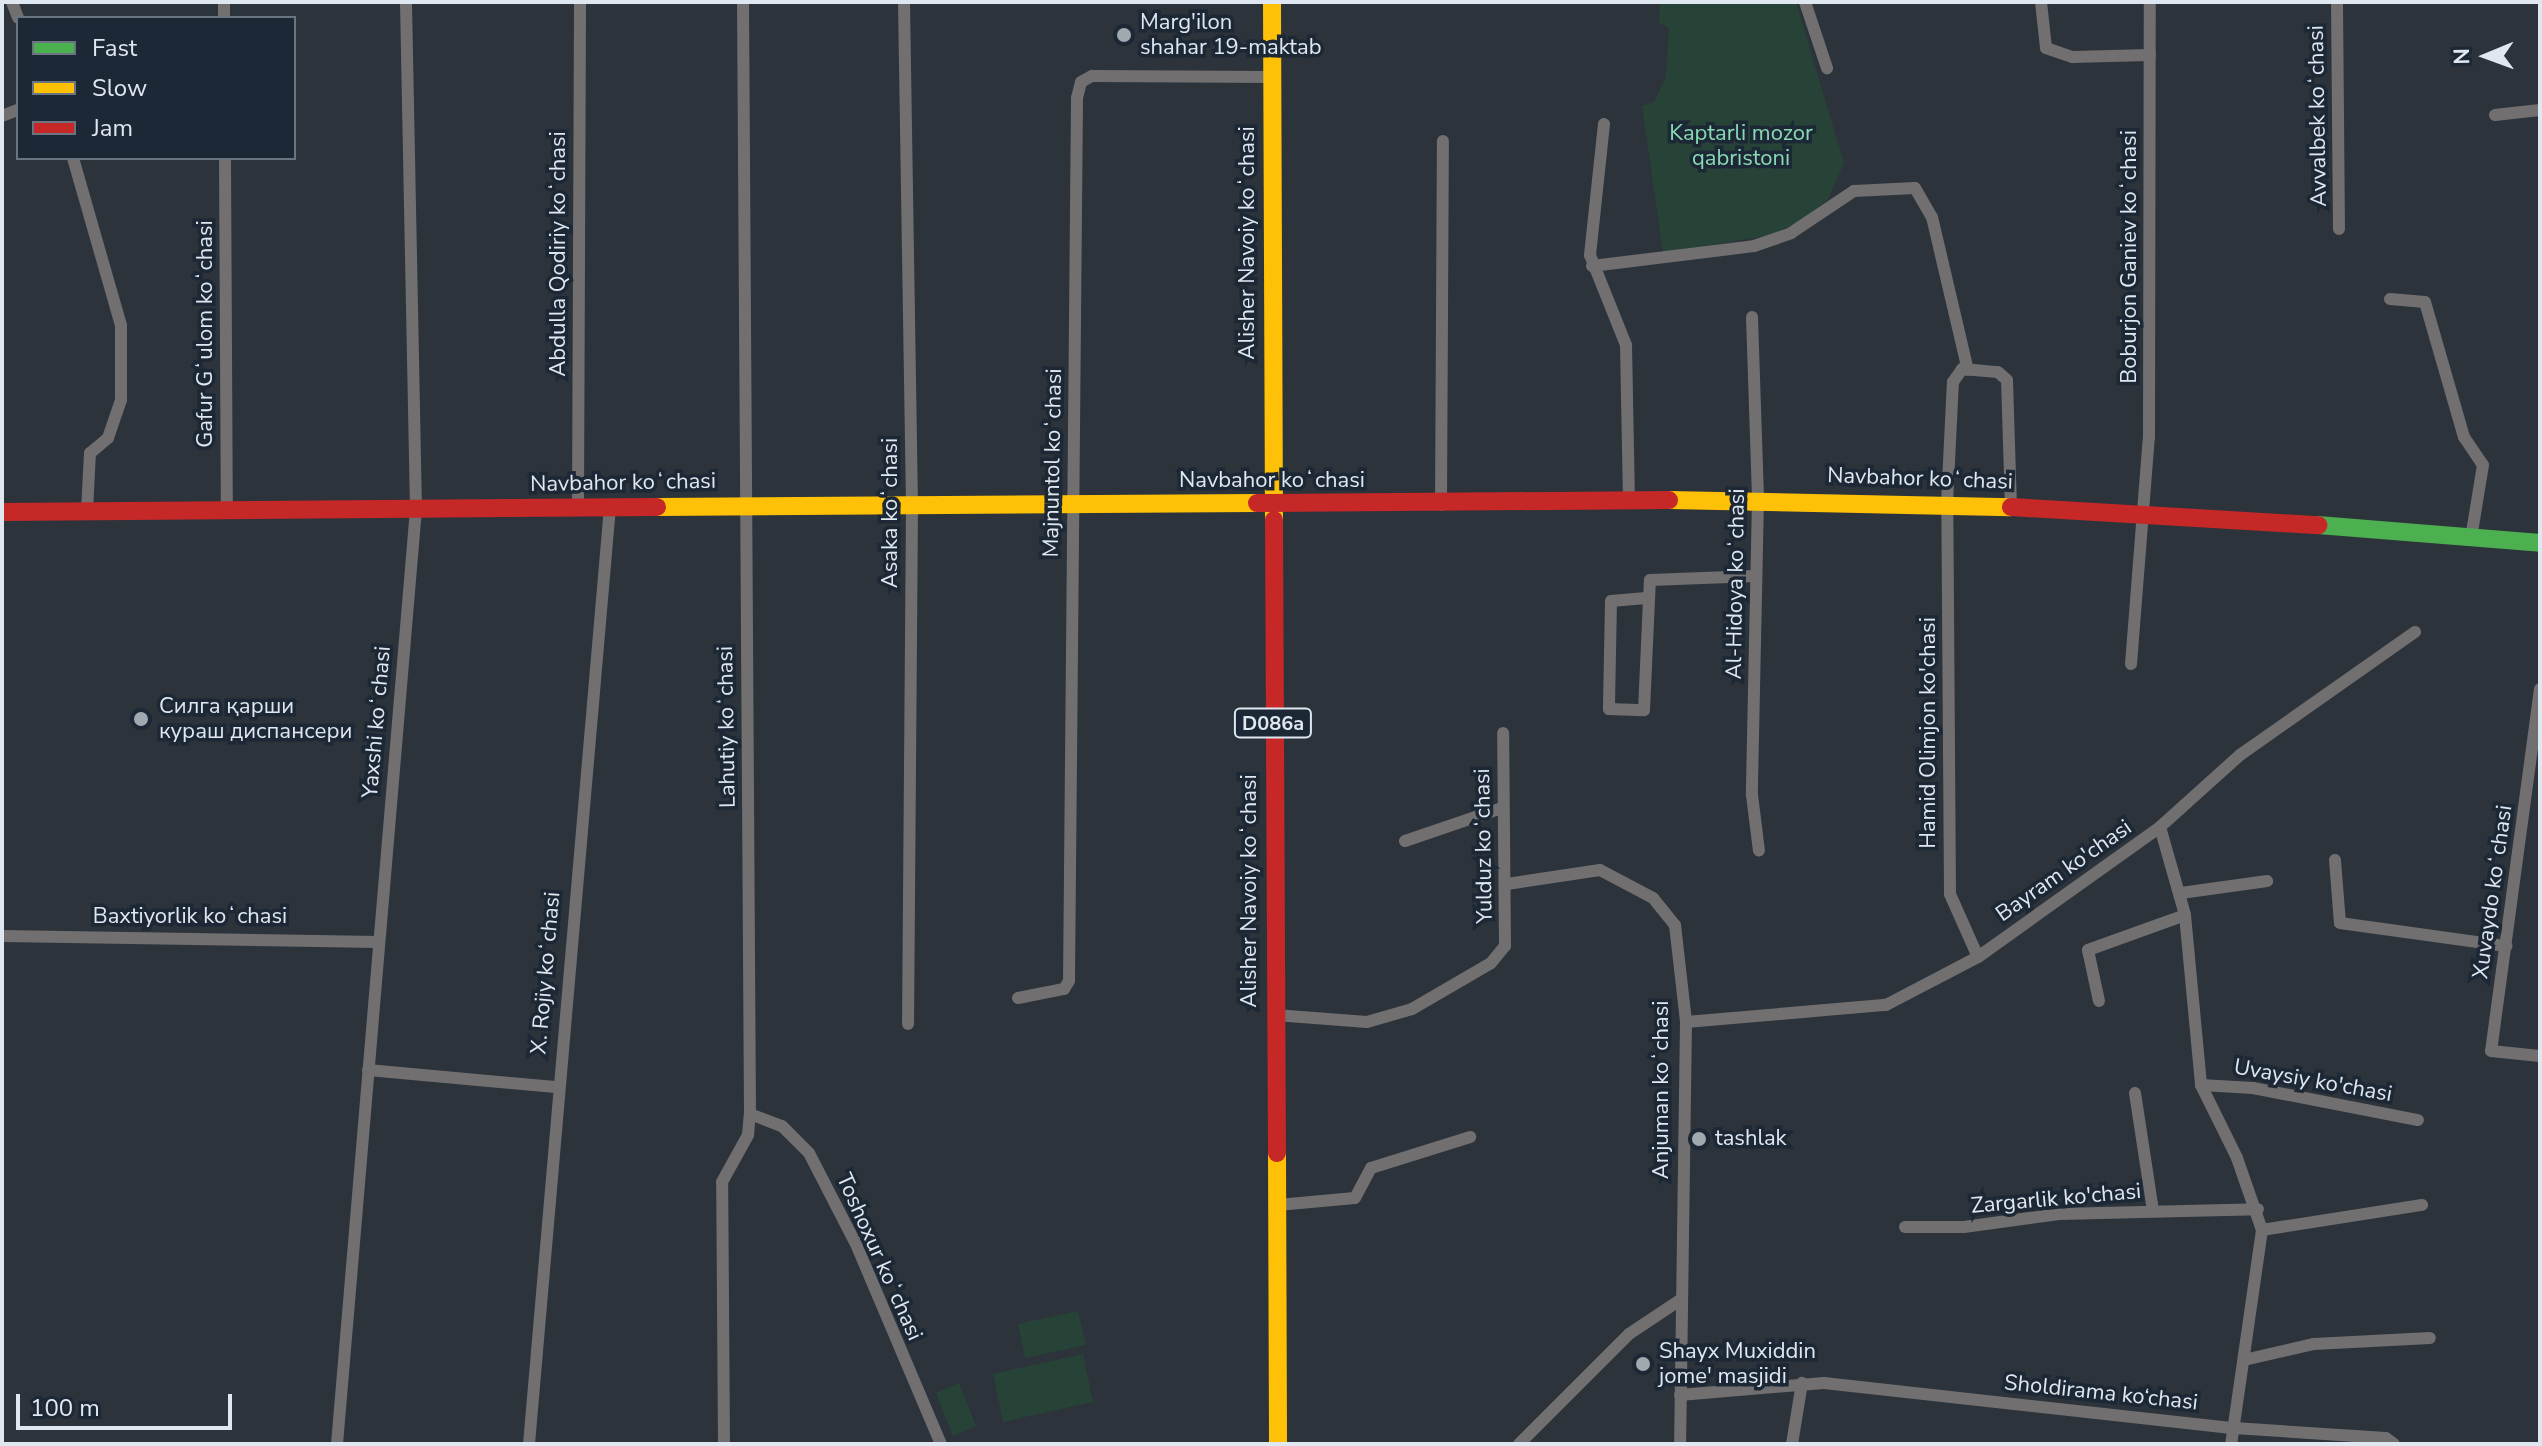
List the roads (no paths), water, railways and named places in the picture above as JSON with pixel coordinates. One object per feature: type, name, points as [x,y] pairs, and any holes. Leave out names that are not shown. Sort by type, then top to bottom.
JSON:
[{"type":"street","name":"Yaxshi koʻchasi","points":[[337,1444],[416,510],[406,2]]},
{"type":"street","name":"Abdulla Qodiriy koʻchasi","points":[[578,507],[580,2]]},
{"type":"street","name":"Lahutiy koʻchasi","points":[[724,1444],[722,1182],[748,1135],[750,1114],[743,2]]},
{"type":"street","name":"Asaka koʻchasi","points":[[904,2],[912,507],[908,1024]]},
{"type":"street","name":"Alisher Navoiy koʻchasi","points":[[1272,2],[1278,1444]]},
{"type":"street","points":[[1805,2],[1827,68]]},
{"type":"street","points":[[2041,2],[2046,48],[2072,57],[2150,55]]},
{"type":"street","name":"Boburjon Ganiev koʻchasi","points":[[2131,664],[2144,511],[2153,273],[2150,2]]},
{"type":"street","name":"Avvalbek koʻchasi","points":[[2337,2],[2339,229]]},
{"type":"street","name":"Majnuntol koʻchasi","points":[[1018,998],[1064,989],[1069,981],[1081,82],[1092,76],[1272,77]]},
{"type":"street","points":[[2495,115],[2540,110]]},
{"type":"street","points":[[1604,124],[1592,266],[1626,345],[1629,501]]},
{"type":"street","points":[[1441,505],[1443,141]]},
{"type":"street","points":[[74,160],[121,325],[121,400],[108,438],[90,453],[87,510]]},
{"type":"street","name":"Gafur Gʻulom koʻchasi","points":[[225,160],[227,510]]},
{"type":"street","points":[[1592,266],[1754,246],[1791,233],[1854,191],[1908,187],[1923,194],[1968,370],[1998,372],[2007,380],[2011,505]]},
{"type":"street","points":[[2390,299],[2425,302],[2464,437],[2483,465],[2471,538]]},
{"type":"street","name":"Al-Hidoya koʻchasi","points":[[1752,317],[1758,499],[1752,795],[1759,851]]},
{"type":"street","name":"Hamid Olimjon ko'chasi","points":[[1968,370],[1958,371],[1953,382],[1947,503],[1950,894],[1978,957]]},
{"type":"street","name":"Navbahor koʻchasi","points":[[2,512],[610,506],[1441,505],[1758,499],[2144,511],[2540,543]]},
{"type":"street","name":"X. Rojiy koʻchasi","points":[[529,1444],[555,1087],[610,506]]},
{"type":"street","points":[[1646,598],[1611,601],[1609,709],[1644,710],[1646,598],[1650,580],[1756,576]]},
{"type":"street","name":"Bayram ko'chasi","points":[[1686,1022],[1886,1005],[1978,957],[2160,827],[2240,755],[2415,632]]},
{"type":"street","name":"Xuvaydo koʻchasi","points":[[2540,689],[2491,1051],[2540,1056]]},
{"type":"street","name":"Yulduz koʻchasi","points":[[1275,1015],[1367,1022],[1412,1009],[1491,963],[1505,946],[1507,884],[1502,808],[1503,733]]},
{"type":"street","points":[[1405,841],[1502,808]]},
{"type":"street","points":[[2160,827],[2185,915],[2201,1085],[2258,1209],[2262,1230],[2231,1444]]},
{"type":"street","points":[[2335,860],[2340,923],[2506,946]]},
{"type":"street","name":"Anjuman koʻchasi","points":[[1507,884],[1600,870],[1653,898],[1675,925],[1686,1022],[1680,1444]]},
{"type":"street","points":[[2181,893],[2267,881]]},
{"type":"street","points":[[2099,1001],[2088,950],[2185,915]]},
{"type":"street","name":"Baxtiyorlik koʻchasi","points":[[2,936],[378,942]]},
{"type":"street","points":[[368,1070],[555,1087]]},
{"type":"street","name":"Uvaysiy ko'chasi","points":[[2201,1085],[2253,1088],[2418,1120]]},
{"type":"street","points":[[2135,1093],[2153,1210]]},
{"type":"street","name":"Toshoxur koʻchasi","points":[[750,1114],[782,1126],[809,1153],[856,1244],[941,1444]]},
{"type":"street","points":[[1278,1205],[1355,1198],[1371,1168],[1470,1137]]},
{"type":"street","points":[[2262,1230],[2422,1205]]},
{"type":"street","name":"Zargarlik ko'chasi","points":[[1905,1227],[2153,1210],[2258,1209]]},
{"type":"street","points":[[1519,1444],[1629,1334],[1680,1300]]},
{"type":"street","points":[[2244,1360],[2314,1344],[2430,1338]]},
{"type":"street","points":[[1792,1444],[1802,1383]]},
{"type":"street","name":"Sholdirama ko‘chasi","points":[[1680,1395],[1802,1383],[2234,1428],[2386,1438],[2394,1444]]},
{"type":"place","name":"Marg'ilon shahar 19-maktab","points":[[1124,35]]},
{"type":"place","name":"Силга қарши кураш диспансери","points":[[141,719]]},
{"type":"place","name":"tashlak","points":[[1699,1139]]},
{"type":"place","name":"Shayx Muxiddin jome' masjidi","points":[[1643,1364]]},
{"type":"park label","name":"Kaptarli mozor qabristoni","points":[[1741,146]]}]
